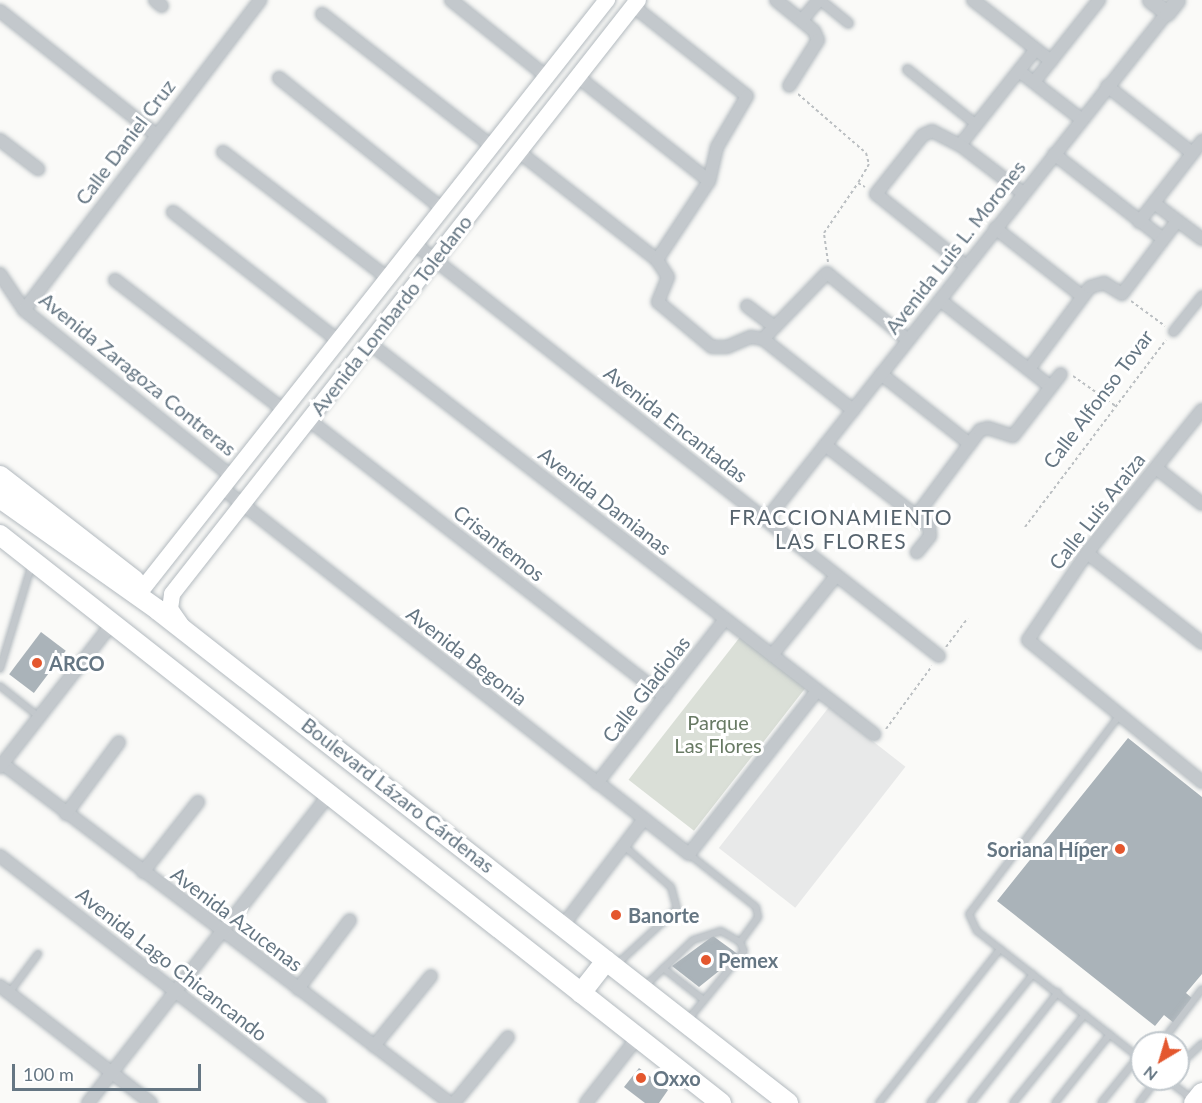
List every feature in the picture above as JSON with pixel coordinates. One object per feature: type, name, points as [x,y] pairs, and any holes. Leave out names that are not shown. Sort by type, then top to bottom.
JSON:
[{"type":"highway","points":[[0,476],[144,587],[158,610]]},
{"type":"highway","name":"Boulevard Lázaro Cárdenas","points":[[0,498],[158,610],[564,924],[684,1024],[788,1103]]},
{"type":"highway","points":[[0,535],[328,796],[721,1103]]},
{"type":"highway","points":[[0,547],[108,629],[144,650]]},
{"type":"highway","points":[[581,993],[610,964]]},
{"type":"main road","name":"Avenida Lombardo Toledano","points":[[144,587],[444,210],[603,2]]},
{"type":"main road","name":"Avenida Lombardo Toledano","points":[[187,633],[170,609],[172,594],[636,3]]},
{"type":"street","name":"Calle Daniel Cruz","points":[[24,310],[154,133],[260,0]]},
{"type":"street","points":[[451,0],[547,77]]},
{"type":"street","points":[[776,0],[817,34],[816,44],[789,86]]},
{"type":"street","points":[[802,20],[819,0],[848,23]]},
{"type":"street","points":[[973,0],[1051,61]]},
{"type":"street","points":[[1034,82],[1100,0]]},
{"type":"street","points":[[1150,0],[1167,12]]},
{"type":"street","name":"Avenida Luis L. Morones","points":[[766,520],[1177,0]]},
{"type":"street","points":[[636,3],[747,96],[717,147],[709,181],[657,260]]},
{"type":"street","points":[[0,11],[154,133]]},
{"type":"street","points":[[322,14],[493,147]]},
{"type":"street","points":[[960,145],[1036,50]]},
{"type":"street","points":[[907,69],[976,124]]},
{"type":"street","points":[[1019,71],[1081,119]]},
{"type":"street","points":[[578,77],[709,181]]},
{"type":"street","points":[[279,78],[444,210]]},
{"type":"street","points":[[1107,86],[1192,153]]},
{"type":"street","points":[[966,266],[876,194],[923,135],[932,131],[960,145],[1023,193]]},
{"type":"street","points":[[0,140],[38,169]]},
{"type":"street","points":[[1139,222],[1202,141]]},
{"type":"street","points":[[223,152],[389,279]]},
{"type":"street","points":[[519,152],[657,260],[668,277],[658,302],[712,347],[727,347],[751,337],[763,339],[853,411]]},
{"type":"street","points":[[1054,154],[1162,239]]},
{"type":"street","points":[[1154,202],[1202,239]]},
{"type":"street","points":[[173,212],[339,341]]},
{"type":"street","points":[[1029,369],[1082,296],[1097,282],[1122,294],[1177,221]]},
{"type":"street","points":[[995,228],[1082,296]]},
{"type":"street","name":"Avenida Encantadas","points":[[416,245],[939,656]]},
{"type":"street","points":[[763,339],[827,273],[908,340]]},
{"type":"street","name":"Avenida Zaragoza Contreras","points":[[0,274],[24,310],[226,482]]},
{"type":"street","points":[[115,280],[284,410]]},
{"type":"street","name":"Calle Alfonso Tovar","points":[[1173,332],[1202,295]]},
{"type":"street","points":[[939,300],[1051,387]]},
{"type":"street","points":[[747,306],[774,326]]},
{"type":"street","name":"Avenida Damianas","points":[[369,343],[874,734]]},
{"type":"street","points":[[881,374],[970,444]]},
{"type":"street","points":[[916,516],[980,430],[988,428],[1009,437],[1017,432],[1061,374]]},
{"type":"street","name":"Calle Luis Araiza","points":[[1119,716],[1028,640],[1087,554],[1202,410]]},
{"type":"street","name":"Crisantemos","points":[[309,420],[665,697]]},
{"type":"street","points":[[825,445],[933,531],[917,552]]},
{"type":"street","points":[[1156,468],[1202,504]]},
{"type":"street","name":"Avenida Begonia","points":[[226,482],[243,503],[689,854]]},
{"type":"street","points":[[1087,554],[1202,643]]},
{"type":"street","points":[[772,655],[836,576]]},
{"type":"street","name":"Calle Gladiolas","points":[[597,783],[725,619]]},
{"type":"street","points":[[3,758],[108,629]]},
{"type":"street","points":[[689,854],[817,691]]},
{"type":"street","points":[[1119,716],[1202,782]]},
{"type":"street","points":[[66,814],[119,742]]},
{"type":"street","name":"Avenida Azucenas","points":[[3,758],[66,814],[221,933],[452,1103]]},
{"type":"street","points":[[88,1103],[328,796]]},
{"type":"street","points":[[144,872],[198,802]]},
{"type":"street","points":[[564,924],[644,819]]},
{"type":"street","name":"Avenida Lago Chicancando","points":[[0,856],[176,990],[313,1101]]},
{"type":"street","points":[[298,989],[350,920]]},
{"type":"street","points":[[374,1047],[431,976]]},
{"type":"street","points":[[4,989],[150,1103]]},
{"type":"street","points":[[452,1103],[508,1037]]},
{"type":"street","points":[[586,1103],[637,1038]]},
{"type":"lane","points":[[0,669],[30,570]]},
{"type":"lane","points":[[0,686],[38,716]]},
{"type":"lane","points":[[1119,716],[973,904],[971,923],[1000,949],[1130,1050]]},
{"type":"lane","points":[[610,964],[677,909],[671,887],[624,846]]},
{"type":"lane","points":[[689,854],[756,907],[758,917],[740,942]]},
{"type":"lane","points":[[641,989],[684,946],[704,935],[721,931],[740,942],[744,951],[684,1024]]},
{"type":"lane","points":[[879,1103],[1000,949]]},
{"type":"lane","points":[[4,989],[38,954]]},
{"type":"lane","points":[[663,968],[704,1000]]},
{"type":"lane","points":[[930,1103],[1033,974]]},
{"type":"lane","points":[[1170,1031],[1202,989]]},
{"type":"lane","points":[[971,1103],[1058,992]]},
{"type":"lane","points":[[1013,1103],[1085,1014]]},
{"type":"lane","points":[[1055,1103],[1110,1034]]},
{"type":"lane","points":[[1190,1055],[1202,1044]]},
{"type":"lane","points":[[1101,1103],[1130,1070]]},
{"type":"path","points":[[789,86],[866,153],[869,164],[824,233],[827,273]]},
{"type":"path","points":[[858,183],[876,194]]},
{"type":"path","points":[[1122,294],[1173,332]]},
{"type":"path","name":"Calle Alfonso Tovar","points":[[1024,527],[1173,332]]},
{"type":"path","points":[[1061,374],[1074,376],[1117,407]]},
{"type":"path","points":[[874,734],[884,731],[968,618]]},
{"type":"shaded area","points":[[829,707],[905,767],[795,908],[719,848]]},
{"type":"green space","name":"Parque Las Flores","points":[[740,637],[805,688],[694,831],[629,780]]},
{"type":"building","name":"ARCO","points":[[41,632],[66,651],[34,693],[9,674]]},
{"type":"building","name":"Soriana Híper","points":[[1128,738],[1202,797],[1202,974],[1186,993],[1193,999],[1174,1023],[1164,1015],[1155,1026],[997,901]]},
{"type":"building","name":"Pemex","points":[[713,936],[739,955],[699,987],[672,966]]},
{"type":"building","name":"Oxxo","points":[[639,1068],[668,1090],[659,1103],[645,1103],[624,1087]]},
{"type":"place","name":"ARCO","points":[[37,663]]},
{"type":"place","name":"Soriana Híper","points":[[1120,849]]},
{"type":"place","name":"Banorte","points":[[616,915]]},
{"type":"place","name":"Pemex","points":[[706,960]]},
{"type":"place","name":"Oxxo","points":[[641,1078]]},
{"type":"district","name":"FRACCIONAMIENTO LAS FLORES","points":[[841,529]]}]
